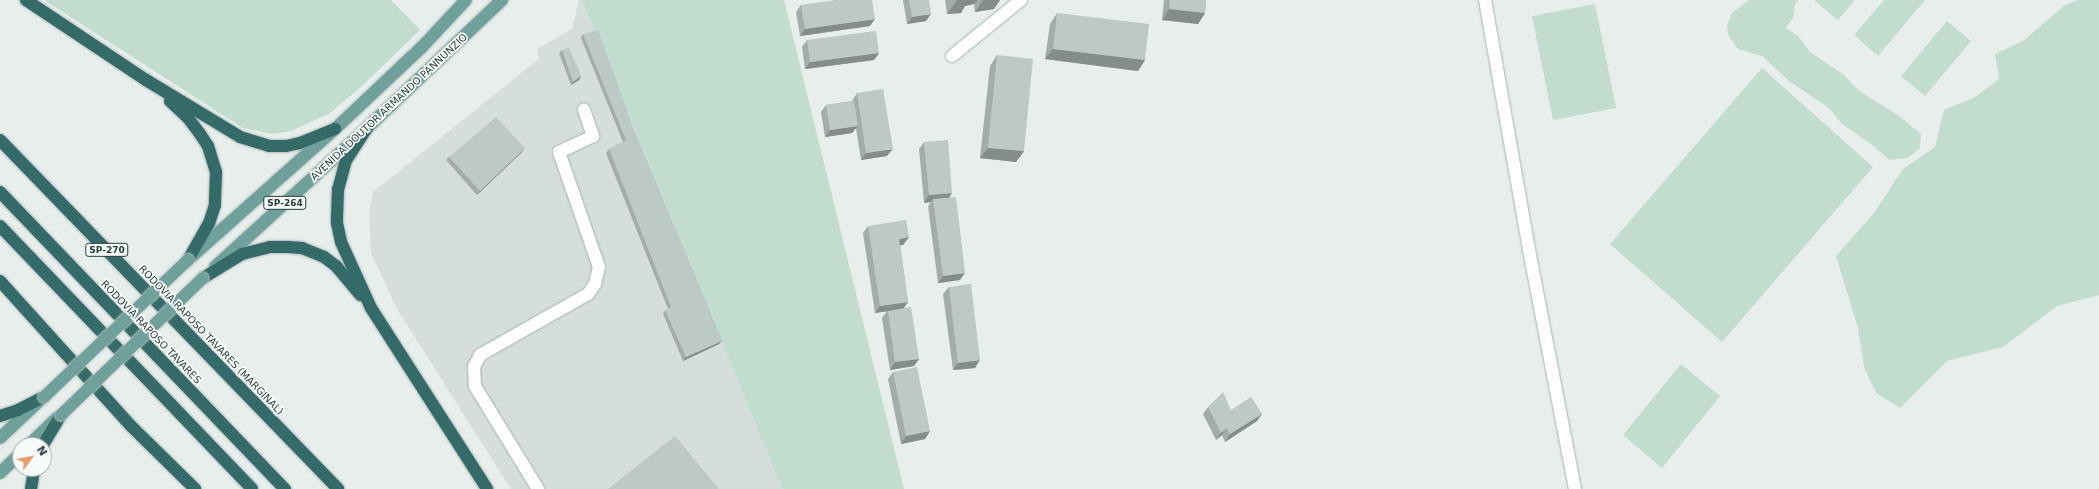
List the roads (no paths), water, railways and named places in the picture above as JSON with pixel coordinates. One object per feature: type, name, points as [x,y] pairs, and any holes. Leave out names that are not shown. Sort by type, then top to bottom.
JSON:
[{"type":"highway","points":[[26,0],[146,80],[240,137],[269,146],[300,143],[335,129]]},
{"type":"highway","points":[[146,80],[188,118],[208,146],[216,172],[215,205],[201,239],[188,260]]},
{"type":"highway","points":[[367,128],[353,149],[342,173],[338,189],[337,223],[341,242],[371,308]]},
{"type":"highway","name":"RODOVIA RAPOSO TAVARES (MARGINAL)","points":[[0,140],[338,489]]},
{"type":"highway","name":"RODOVIA RAPOSO TAVARES","points":[[0,192],[285,489]]},
{"type":"highway","points":[[0,226],[252,489]]},
{"type":"highway","points":[[203,278],[242,254],[270,247],[302,248],[324,258],[336,266],[371,308],[487,489]]},
{"type":"highway","points":[[0,281],[131,426],[195,489]]},
{"type":"highway","points":[[0,416],[18,410],[44,397]]},
{"type":"highway","points":[[48,437],[61,415]]},
{"type":"highway","points":[[31,489],[33,477]]},
{"type":"main road","name":"AVENIDA DOUTOR ARMANDO PANNUNZIO","points":[[188,260],[335,129],[422,47],[466,0]]},
{"type":"main road","name":"AVENIDA DOUTOR ARMANDO PANNUNZIO","points":[[203,278],[367,128],[502,0]]},
{"type":"main road","name":"SP-264","points":[[0,438],[188,260]]},
{"type":"main road","name":"SP-264","points":[[38,437],[203,278]]},
{"type":"main road","points":[[0,473],[12,462]]},
{"type":"street","points":[[952,56],[1021,0]]},
{"type":"street","points":[[1485,0],[1529,250],[1575,489]]},
{"type":"street","points":[[538,489],[474,386],[474,367],[480,355],[588,294],[595,284],[599,267],[559,152],[593,136],[584,110]]}]
